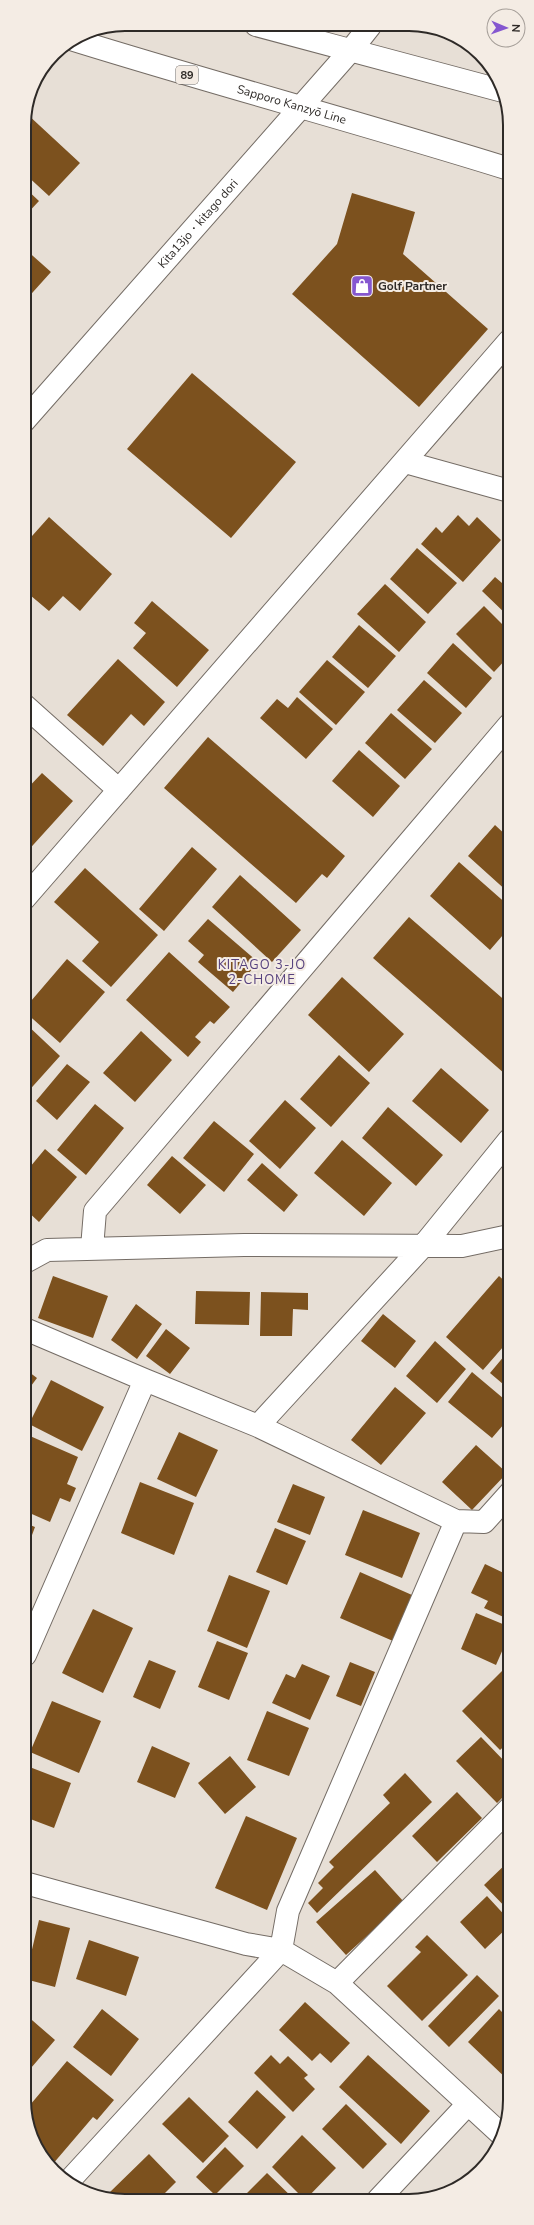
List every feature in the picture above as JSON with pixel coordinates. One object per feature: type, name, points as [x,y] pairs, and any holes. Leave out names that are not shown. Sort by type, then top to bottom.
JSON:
[{"type":"street","points":[[279,31],[495,89]]},
{"type":"street","name":"Kita13jo・kitago dori","points":[[31,413],[351,50],[366,31]]},
{"type":"street","name":"Sapporo Kanzyō Line","points":[[81,42],[187,75],[301,106],[503,167]]},
{"type":"street","points":[[31,891],[406,462],[503,348]]},
{"type":"street","points":[[406,462],[503,489]]},
{"type":"street","points":[[31,711],[120,790]]},
{"type":"street","points":[[92,1248],[95,1211],[503,732]]},
{"type":"street","points":[[258,1426],[423,1246],[503,1149]]},
{"type":"street","points":[[31,1259],[47,1250],[244,1245],[462,1246],[503,1237]]},
{"type":"street","points":[[31,1331],[145,1380],[258,1426],[456,1521],[484,1522],[503,1501]]},
{"type":"street","points":[[31,1641],[145,1380]]},
{"type":"street","points":[[77,2180],[281,1950],[288,1911],[456,1521]]},
{"type":"street","points":[[337,1983],[503,1815]]},
{"type":"street","points":[[31,1885],[246,1944],[281,1950],[337,1983],[468,2104],[498,2130]]},
{"type":"street","points":[[384,2194],[468,2104]]},
{"type":"building","points":[[31,118],[80,163],[49,196],[31,179]]},
{"type":"building","points":[[352,193],[415,212],[403,254],[488,329],[419,407],[292,294],[337,244]]},
{"type":"building","points":[[31,194],[39,201],[31,210]]},
{"type":"building","points":[[31,254],[51,272],[31,294]]},
{"type":"building","points":[[192,373],[296,462],[231,538],[127,449]]},
{"type":"building","points":[[458,515],[469,526],[477,517],[501,540],[463,582],[421,544],[436,527],[442,533]]},
{"type":"building","points":[[49,517],[112,574],[80,611],[63,596],[49,611],[31,596],[31,537]]},
{"type":"building","points":[[417,548],[457,583],[428,614],[390,579]]},
{"type":"building","points":[[495,577],[502,583],[503,582],[503,611],[482,591]]},
{"type":"building","points":[[385,584],[426,622],[399,652],[357,614]]},
{"type":"building","points":[[152,601],[209,650],[177,687],[133,648],[146,633],[134,623]]},
{"type":"building","points":[[484,606],[503,625],[503,662],[494,672],[456,634]]},
{"type":"building","points":[[359,625],[396,656],[368,688],[332,657]]},
{"type":"building","points":[[453,643],[492,678],[466,708],[427,673]]},
{"type":"building","points":[[118,659],[165,702],[144,726],[131,714],[103,746],[67,715]]},
{"type":"building","points":[[327,660],[365,692],[336,725],[299,692]]},
{"type":"building","points":[[424,680],[462,713],[435,743],[397,710]]},
{"type":"building","points":[[297,697],[333,729],[306,759],[260,718],[277,699],[288,708]]},
{"type":"building","points":[[391,713],[432,749],[405,779],[365,743]]},
{"type":"building","points":[[208,737],[345,856],[327,878],[322,874],[296,903],[164,788]]},
{"type":"building","points":[[359,750],[400,786],[373,817],[332,781]]},
{"type":"building","points":[[42,773],[73,801],[31,847],[31,785]]},
{"type":"building","points":[[495,825],[503,832],[503,888],[468,856]]},
{"type":"building","points":[[192,847],[217,869],[164,931],[139,909]]},
{"type":"building","points":[[459,862],[503,901],[503,935],[490,950],[430,896]]},
{"type":"building","points":[[85,868],[158,935],[111,987],[82,961],[99,942],[54,902]]},
{"type":"building","points":[[240,875],[301,930],[272,962],[212,907]]},
{"type":"building","points":[[409,917],[503,999],[503,1072],[373,958]]},
{"type":"building","points":[[208,919],[258,962],[233,992],[198,962],[204,955],[188,941]]},
{"type":"building","points":[[169,952],[230,1007],[214,1024],[210,1021],[195,1037],[201,1042],[188,1057],[126,1000]]},
{"type":"building","points":[[67,959],[105,992],[60,1043],[31,1017],[31,1001]]},
{"type":"building","points":[[342,977],[404,1034],[369,1072],[308,1015]]},
{"type":"building","points":[[31,1029],[60,1056],[31,1088]]},
{"type":"building","points":[[141,1031],[172,1060],[135,1102],[103,1073]]},
{"type":"building","points":[[339,1055],[370,1083],[331,1127],[300,1099]]},
{"type":"building","points":[[67,1064],[90,1082],[57,1120],[36,1101]]},
{"type":"building","points":[[441,1068],[489,1110],[461,1143],[412,1101]]},
{"type":"building","points":[[285,1100],[316,1128],[280,1169],[249,1141]]},
{"type":"building","points":[[95,1104],[124,1128],[86,1175],[57,1150]]},
{"type":"building","points":[[388,1107],[443,1155],[416,1186],[362,1138]]},
{"type":"building","points":[[214,1121],[254,1154],[224,1192],[183,1158]]},
{"type":"building","points":[[342,1140],[392,1183],[364,1216],[314,1173]]},
{"type":"building","points":[[45,1149],[77,1177],[39,1222],[31,1215],[31,1166]]},
{"type":"building","points":[[172,1156],[206,1185],[180,1214],[147,1185]]},
{"type":"building","points":[[262,1163],[298,1195],[284,1212],[247,1180]]},
{"type":"building","points":[[53,1276],[108,1296],[93,1338],[38,1318]]},
{"type":"building","points":[[499,1276],[503,1280],[503,1347],[483,1370],[446,1337]]},
{"type":"building","points":[[196,1291],[250,1292],[249,1325],[195,1324]]},
{"type":"building","points":[[261,1292],[308,1293],[308,1310],[293,1309],[292,1336],[260,1336]]},
{"type":"building","points":[[136,1304],[162,1324],[137,1359],[111,1340]]},
{"type":"building","points":[[383,1314],[416,1341],[395,1368],[361,1341]]},
{"type":"building","points":[[166,1329],[190,1348],[170,1374],[146,1356]]},
{"type":"building","points":[[435,1341],[466,1369],[437,1403],[406,1376]]},
{"type":"building","points":[[503,1357],[503,1384],[490,1373]]},
{"type":"building","points":[[472,1372],[503,1398],[503,1425],[492,1438],[448,1402]]},
{"type":"building","points":[[31,1374],[37,1378],[31,1386]]},
{"type":"building","points":[[51,1380],[104,1407],[82,1451],[31,1425],[31,1420]]},
{"type":"building","points":[[395,1387],[426,1413],[381,1465],[351,1440]]},
{"type":"building","points":[[179,1432],[218,1450],[196,1497],[157,1479]]},
{"type":"building","points":[[31,1436],[78,1457],[67,1484],[76,1488],[70,1502],[60,1498],[50,1522],[31,1514]]},
{"type":"building","points":[[476,1445],[503,1469],[503,1477],[472,1510],[442,1482]]},
{"type":"building","points":[[140,1482],[194,1503],[174,1555],[121,1533]]},
{"type":"building","points":[[293,1484],[325,1497],[310,1535],[277,1522]]},
{"type":"building","points":[[363,1510],[420,1533],[402,1578],[345,1555]]},
{"type":"building","points":[[31,1525],[35,1527],[31,1538]]},
{"type":"building","points":[[275,1528],[306,1541],[287,1585],[256,1572]]},
{"type":"building","points":[[485,1564],[503,1573],[503,1617],[484,1608],[488,1601],[471,1593]]},
{"type":"building","points":[[360,1572],[412,1595],[393,1641],[340,1618]]},
{"type":"building","points":[[229,1575],[270,1591],[247,1648],[207,1631]]},
{"type":"building","points":[[93,1609],[133,1628],[103,1693],[62,1673]]},
{"type":"building","points":[[476,1613],[503,1624],[503,1649],[496,1665],[461,1649]]},
{"type":"building","points":[[217,1641],[248,1653],[229,1700],[198,1687]]},
{"type":"building","points":[[149,1660],[176,1671],[160,1709],[133,1697]]},
{"type":"building","points":[[350,1662],[375,1672],[361,1706],[336,1696]]},
{"type":"building","points":[[302,1664],[330,1676],[310,1720],[272,1703],[286,1674],[295,1678]]},
{"type":"building","points":[[503,1670],[503,1747],[500,1750],[462,1711]]},
{"type":"building","points":[[52,1701],[101,1721],[79,1773],[31,1752]]},
{"type":"building","points":[[267,1711],[309,1728],[289,1776],[247,1760]]},
{"type":"building","points":[[481,1737],[503,1760],[503,1797],[497,1803],[456,1761]]},
{"type":"building","points":[[152,1746],[190,1763],[175,1798],[137,1782]]},
{"type":"building","points":[[230,1756],[256,1787],[225,1814],[198,1783]]},
{"type":"building","points":[[31,1768],[71,1783],[54,1828],[31,1819]]},
{"type":"building","points":[[405,1773],[432,1802],[317,1913],[308,1903],[323,1888],[318,1883],[334,1867],[329,1862],[390,1803],[383,1795]]},
{"type":"building","points":[[457,1792],[482,1818],[437,1862],[412,1836]]},
{"type":"building","points":[[246,1816],[297,1838],[267,1910],[215,1888]]},
{"type":"building","points":[[503,1867],[503,1905],[484,1885]]},
{"type":"building","points":[[375,1870],[404,1902],[346,1955],[316,1922]]},
{"type":"building","points":[[487,1896],[503,1913],[503,1932],[485,1949],[460,1922]]},
{"type":"building","points":[[39,1920],[70,1928],[55,1987],[31,1981],[31,1954]]},
{"type":"building","points":[[427,1935],[468,1975],[422,2021],[387,1986],[421,1952],[415,1947]]},
{"type":"building","points":[[89,1940],[139,1957],[126,1996],[76,1979]]},
{"type":"building","points":[[477,1975],[499,1996],[449,2047],[428,2026]]},
{"type":"building","points":[[305,2002],[350,2043],[331,2063],[320,2053],[312,2061],[279,2030]]},
{"type":"building","points":[[102,2009],[139,2039],[111,2076],[73,2047]]},
{"type":"building","points":[[499,2009],[503,2013],[503,2075],[468,2042]]},
{"type":"building","points":[[31,2019],[55,2040],[31,2068]]},
{"type":"building","points":[[271,2055],[280,2064],[288,2056],[308,2075],[304,2078],[315,2089],[293,2112],[254,2073]]},
{"type":"building","points":[[368,2055],[430,2111],[401,2144],[339,2087]]},
{"type":"building","points":[[67,2061],[114,2100],[97,2120],[93,2117],[54,2162],[38,2136],[34,2124],[31,2104]]},
{"type":"building","points":[[257,2090],[286,2117],[257,2149],[228,2122]]},
{"type":"building","points":[[189,2097],[229,2136],[203,2163],[162,2124]]},
{"type":"building","points":[[346,2104],[387,2144],[363,2169],[322,2129]]},
{"type":"building","points":[[302,2135],[336,2168],[311,2194],[299,2194],[272,2167]]},
{"type":"building","points":[[225,2147],[244,2166],[216,2194],[214,2194],[196,2177]]},
{"type":"building","points":[[149,2154],[176,2182],[164,2194],[110,2192]]},
{"type":"building","points":[[267,2173],[289,2194],[246,2194]]},
{"type":"place","name":"Golf Partner","points":[[362,286]]},
{"type":"district","name":"KITAGO 3-JO 2-CHOME","points":[[262,972]]}]
